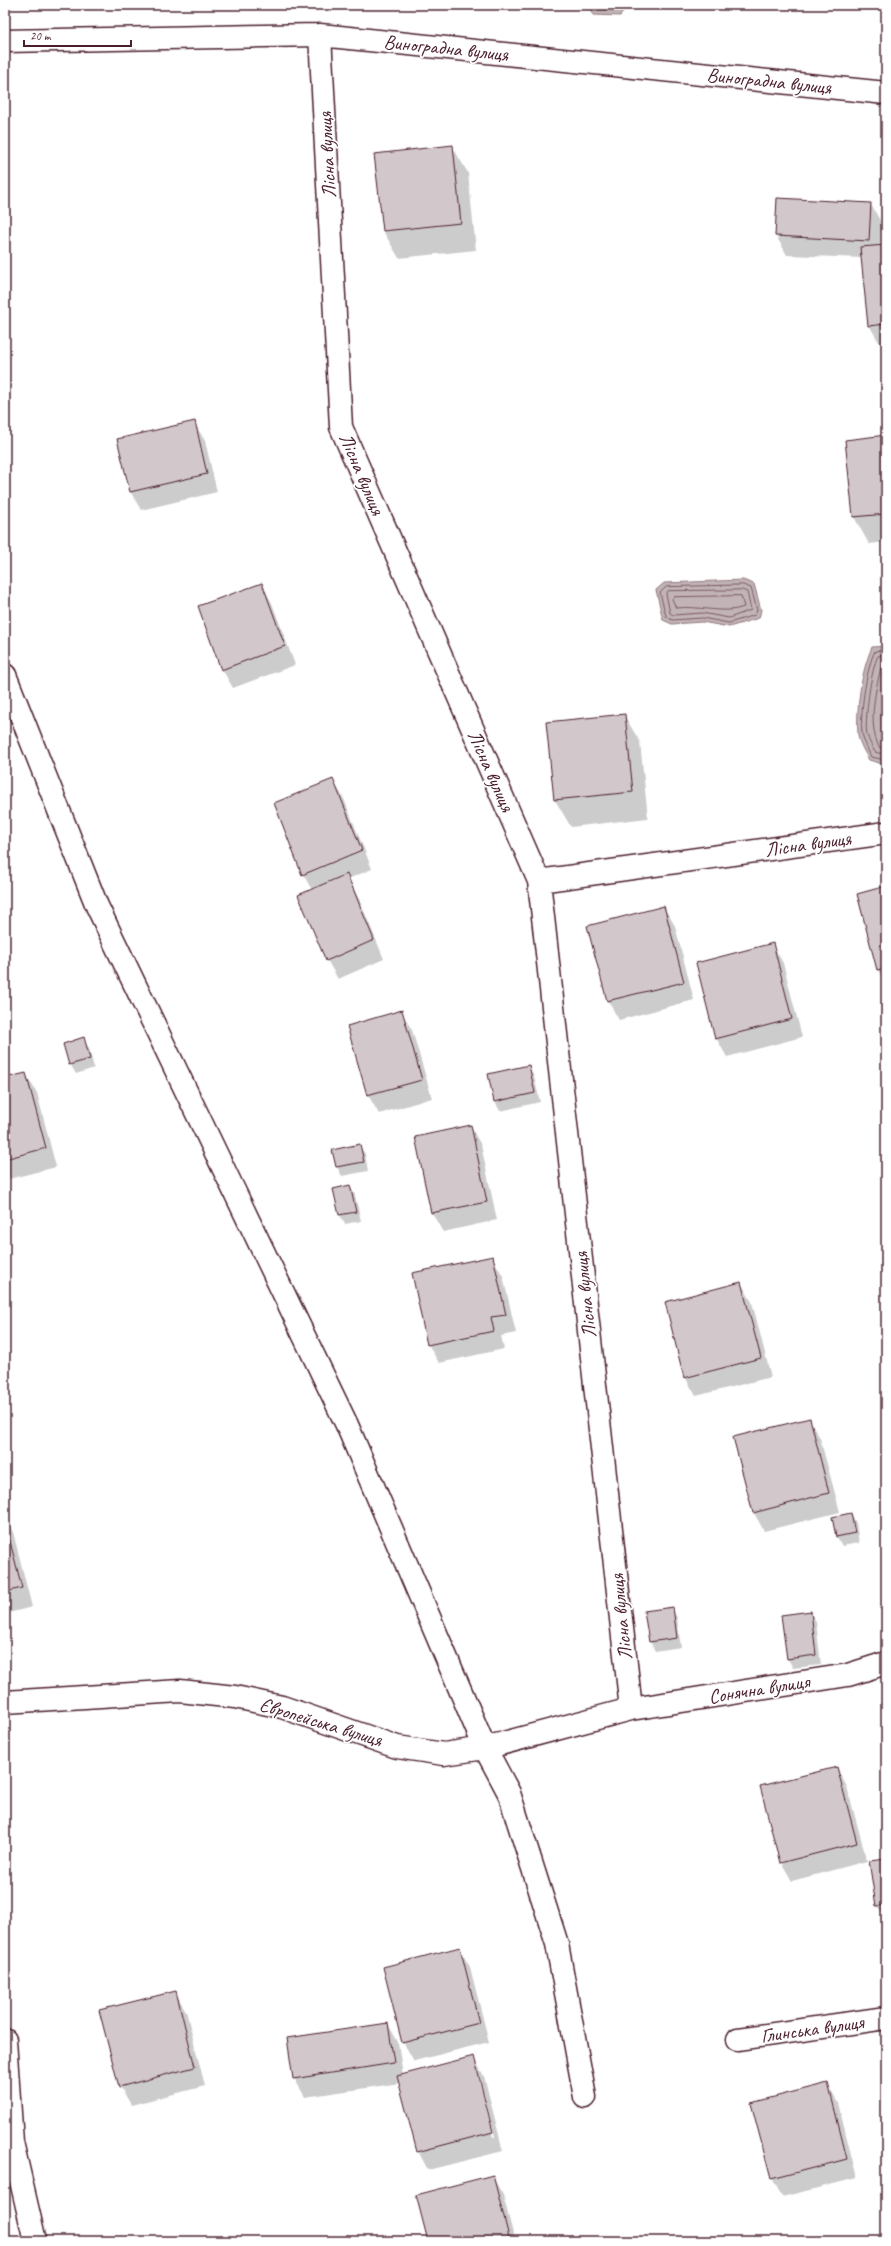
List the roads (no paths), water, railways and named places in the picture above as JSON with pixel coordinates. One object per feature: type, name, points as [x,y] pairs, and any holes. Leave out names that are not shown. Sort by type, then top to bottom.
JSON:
[{"type":"street","name":"Виноградна вулиця","points":[[5,41],[320,35],[886,93]]},
{"type":"street","name":"Лісна вулиця","points":[[320,35],[341,427],[540,881],[631,1709]]},
{"type":"street","points":[[5,675],[97,906],[347,1425],[485,1748],[509,1793],[557,1944],[585,2097]]},
{"type":"street","name":"Лісна вулиця","points":[[540,881],[886,833]]},
{"type":"street","name":"Сонячна вулиця","points":[[631,1709],[848,1675],[886,1662]]},
{"type":"street","name":"Європейська вулиця","points":[[5,1702],[180,1691],[235,1697],[282,1707],[397,1747],[444,1754],[485,1748],[631,1709]]},
{"type":"street","name":"Глинська вулиця","points":[[738,2039],[886,2018]]},
{"type":"street","points":[[5,2040],[12,2142],[35,2241]]},
{"type":"water","points":[[587,5],[628,5],[620,16],[593,15]]},
{"type":"water","points":[[743,580],[754,584],[761,610],[759,618],[729,627],[702,622],[672,624],[663,620],[656,590],[664,583]]},
{"type":"water","points":[[886,646],[886,765],[869,760],[862,748],[858,735],[858,713],[862,679],[872,647]]}]
